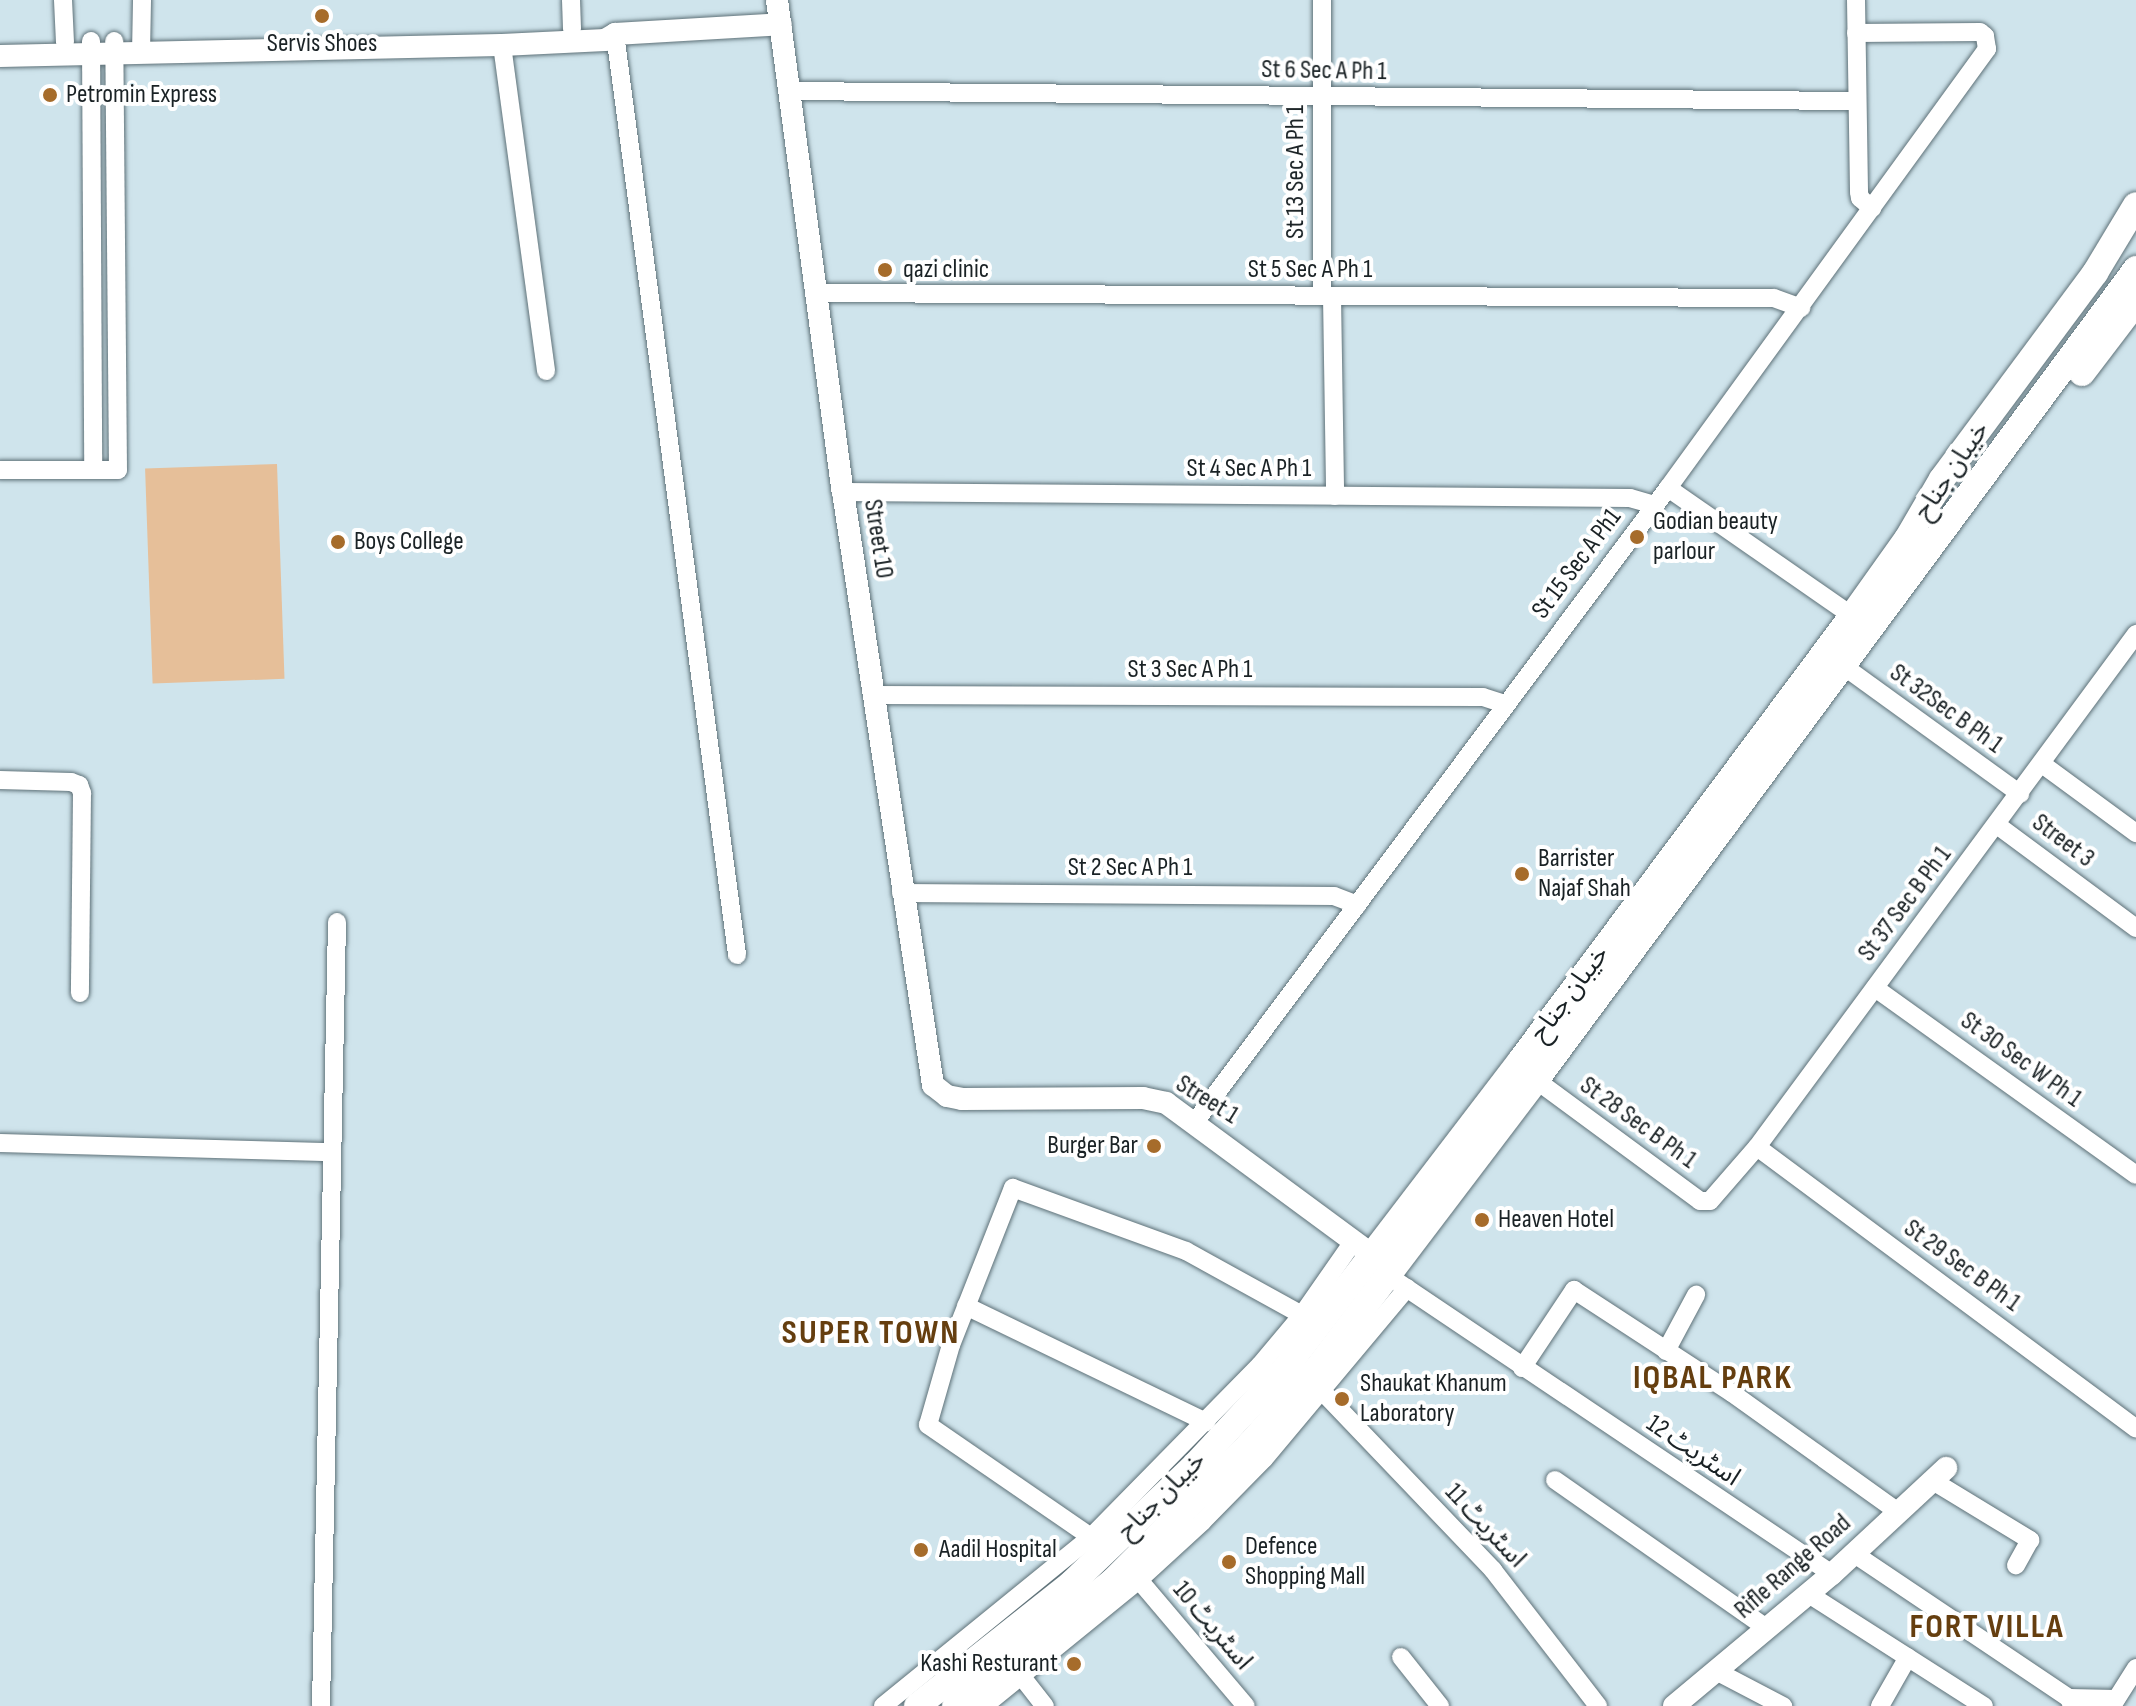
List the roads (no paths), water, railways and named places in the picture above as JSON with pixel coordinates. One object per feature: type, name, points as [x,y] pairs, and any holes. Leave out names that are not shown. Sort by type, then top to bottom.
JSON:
[{"type":"main road","name":"خیبان جناح","points":[[955,1706],[1112,1582],[1173,1524],[1398,1282],[1536,1080],[1842,665],[1916,547],[1942,479],[2132,229],[2136,205]]},
{"type":"main road","points":[[1916,547],[1932,515],[2128,267],[2132,229]]},
{"type":"main road","points":[[1916,547],[1969,520],[2136,302]]},
{"type":"main road","name":"خیبان جناح","points":[[917,1706],[1072,1583],[1197,1463],[1287,1366],[1362,1248],[1852,616],[1916,547]]},
{"type":"street","points":[[63,0],[65,42]]},
{"type":"street","points":[[141,46],[142,0]]},
{"type":"street","points":[[571,0],[572,29]]},
{"type":"street","name":"Street 10","points":[[777,0],[843,492],[901,893],[933,1085]]},
{"type":"street","name":"St 13 Sec A Ph 1","points":[[1322,0],[1321,97],[1335,496]]},
{"type":"street","points":[[1856,0],[1859,192],[1860,198],[1872,208]]},
{"type":"street","points":[[141,46],[502,45],[605,40],[615,34],[781,24]]},
{"type":"street","points":[[0,56],[102,47],[572,29],[604,29],[615,34]]},
{"type":"street","name":"St 15 Sec A Ph1","points":[[1195,1122],[1801,308],[1985,55],[1988,42],[1980,32],[1856,33]]},
{"type":"street","points":[[615,34],[737,955]]},
{"type":"street","points":[[0,43],[65,42],[102,47]]},
{"type":"street","points":[[502,45],[546,371]]},
{"type":"street","points":[[0,470],[118,470],[116,266],[102,47]]},
{"type":"street","points":[[93,469],[92,267],[102,47]]},
{"type":"street","name":"St 6 Sec A Ph 1","points":[[790,91],[1857,101]]},
{"type":"street","points":[[92,267],[116,266]]},
{"type":"street","name":"St 5 Sec A Ph 1","points":[[817,293],[1774,298],[1801,308]]},
{"type":"street","points":[[1668,488],[1852,616]]},
{"type":"street","name":"St 4 Sec A Ph 1","points":[[843,492],[1630,498],[1654,505]]},
{"type":"street","name":"St 37 Sec B Ph 1","points":[[1710,1201],[1757,1147],[2136,634]]},
{"type":"street","name":"St 32Sec B Ph 1","points":[[1842,665],[2020,794]]},
{"type":"street","name":"St 3 Sec A Ph 1","points":[[874,695],[1483,697],[1505,704]]},
{"type":"street","points":[[2042,764],[2136,833]]},
{"type":"street","points":[[0,780],[71,782],[79,785],[82,793],[80,993]]},
{"type":"street","name":"Street 3","points":[[1997,825],[2136,928]]},
{"type":"street","name":"St 2 Sec A Ph 1","points":[[901,893],[1334,896],[1357,905]]},
{"type":"street","points":[[321,1706],[337,922]]},
{"type":"street","name":"St 30 Sec W Ph 1","points":[[1875,988],[2136,1175]]},
{"type":"street","name":"St 28 Sec B Ph 1","points":[[1536,1080],[1700,1201],[1710,1201]]},
{"type":"street","name":"Street 1","points":[[933,1085],[947,1096],[962,1099],[1156,1100],[1195,1122],[1362,1248]]},
{"type":"street","points":[[0,1143],[332,1152]]},
{"type":"street","name":"St 29 Sec B Ph 1","points":[[1757,1147],[2136,1428]]},
{"type":"street","points":[[1091,1537],[928,1425],[966,1306],[1013,1188],[1186,1251],[1302,1315]]},
{"type":"street","points":[[883,1706],[1091,1537],[1206,1422],[1362,1248]]},
{"type":"street","points":[[984,1706],[1139,1580],[1264,1459],[1322,1391],[1398,1282]]},
{"type":"street","name":"اسٹریٹ 12","points":[[1398,1282],[1832,1574]]},
{"type":"street","points":[[1522,1368],[1574,1290],[1732,1393],[1898,1512]]},
{"type":"street","points":[[1666,1351],[1696,1295]]},
{"type":"street","points":[[966,1306],[1206,1422]]},
{"type":"street","name":"اسٹریٹ 11","points":[[1322,1391],[1493,1570],[1598,1706]]},
{"type":"street","points":[[1940,1474],[2030,1540],[2016,1565]]},
{"type":"street","name":"Rifle Range Road","points":[[1674,1706],[1832,1574],[1940,1474]]},
{"type":"street","points":[[1555,1480],[1766,1628]]},
{"type":"street","points":[[1853,1553],[2071,1702],[2114,1702],[2136,1668]]},
{"type":"street","name":"اسٹریٹ 10","points":[[1139,1580],[1246,1706]]},
{"type":"street","points":[[1807,1593],[1984,1706]]},
{"type":"street","points":[[1401,1657],[1440,1706]]},
{"type":"street","points":[[1880,1706],[1908,1657]]},
{"type":"street","points":[[1716,1671],[1783,1706]]},
{"type":"street","points":[[1022,1677],[1045,1706]]},
{"type":"place","name":"Servis Shoes","points":[[322,16]]},
{"type":"place","name":"Petromin Express","points":[[50,95]]},
{"type":"place","name":"qazi clinic","points":[[885,270]]},
{"type":"place","name":"Godian beauty parlour","points":[[1637,537]]},
{"type":"place","name":"Boys College","points":[[338,542]]},
{"type":"place","name":"Barrister Najaf Shah","points":[[1522,874]]},
{"type":"place","name":"Burger Bar","points":[[1154,1146]]},
{"type":"place","name":"Heaven Hotel","points":[[1482,1220]]},
{"type":"place","name":"Shaukat Khanum Laboratory","points":[[1342,1399]]},
{"type":"place","name":"Aadil Hospital","points":[[921,1550]]},
{"type":"place","name":"Defence Shopping Mall","points":[[1229,1562]]},
{"type":"place","name":"Kashi Resturant","points":[[1074,1664]]},
{"type":"district","name":"SUPER TOWN","points":[[871,1333]]},
{"type":"district","name":"IQBAL PARK","points":[[1713,1378]]},
{"type":"district","name":"FORT VILLA","points":[[1987,1627]]}]
